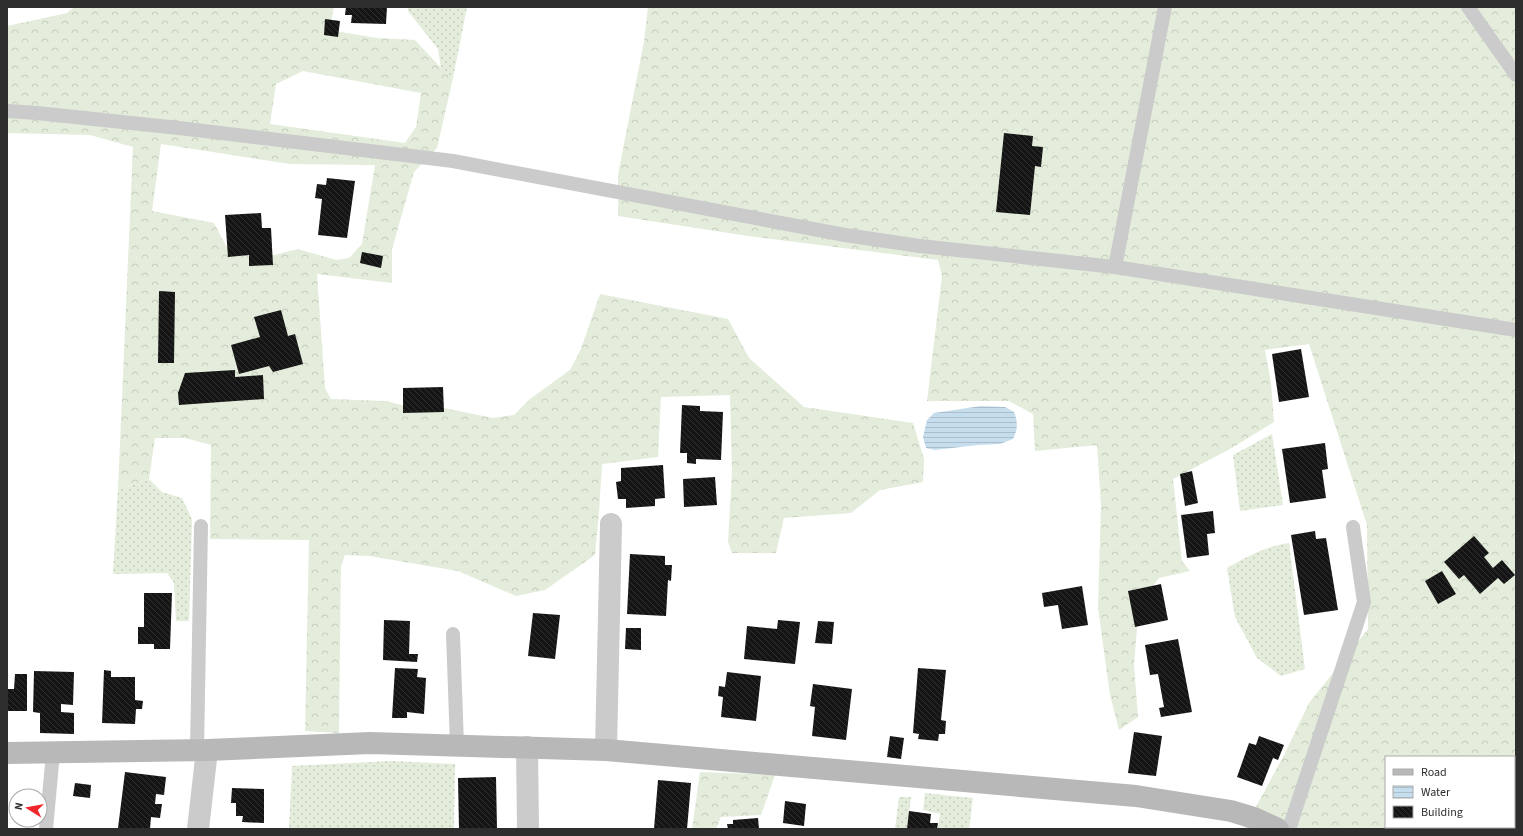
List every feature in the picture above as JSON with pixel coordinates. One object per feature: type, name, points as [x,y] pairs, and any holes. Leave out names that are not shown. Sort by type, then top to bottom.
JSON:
[{"type":"street","points":[[606,750],[612,524]]},
{"type":"street","points":[[7,753],[202,750],[370,744],[606,750],[1136,796],[1231,811],[1254,818],[1278,829]]},
{"type":"street","points":[[527,747],[528,829]]},
{"type":"street","points":[[198,829],[202,750]]},
{"type":"lane","points":[[1115,267],[1165,7]]},
{"type":"lane","points":[[1468,7],[1516,75]]},
{"type":"lane","points":[[7,111],[171,127],[453,161],[860,237],[920,246],[1115,267],[1516,330]]},
{"type":"lane","points":[[201,526],[202,750]]},
{"type":"lane","points":[[1289,829],[1364,602],[1352,527]]},
{"type":"lane","points":[[453,634],[456,745]]},
{"type":"lane","points":[[46,829],[53,753]]},
{"type":"green space","points":[[74,7],[334,7],[329,30],[377,38],[415,40],[441,68],[453,78],[437,148],[414,172],[392,249],[392,283],[317,274],[325,388],[331,399],[386,401],[405,406],[439,407],[493,418],[514,415],[530,399],[570,370],[581,349],[600,294],[728,319],[749,358],[804,407],[913,423],[924,459],[923,482],[880,490],[851,513],[784,518],[776,553],[732,553],[728,542],[732,471],[730,395],[661,397],[658,457],[602,464],[595,555],[545,590],[516,596],[458,571],[369,556],[345,555],[341,566],[339,733],[305,731],[309,540],[210,539],[211,445],[185,438],[155,438],[149,479],[118,489],[133,147],[90,135],[7,133],[7,26],[67,13]],"holes":[[[303,71],[421,93],[416,127],[405,143],[270,124],[276,84]],[[161,144],[290,164],[375,165],[362,244],[349,258],[336,260],[298,249],[274,255],[226,246],[214,223],[152,211]]]},
{"type":"green space","points":[[408,7],[467,7],[453,78],[441,68],[438,49],[408,11]]},
{"type":"green space","points":[[648,7],[1516,7],[1516,441],[1514,459],[1516,461],[1516,783],[1515,756],[1385,756],[1385,828],[1420,829],[1244,829],[1284,755],[1309,703],[1368,629],[1367,525],[1309,344],[1265,350],[1271,383],[1274,422],[1230,449],[1173,479],[1182,561],[1190,571],[1159,578],[1139,604],[1134,665],[1138,717],[1119,730],[1110,695],[1098,608],[1101,505],[1097,445],[1035,451],[1033,414],[1009,401],[927,401],[942,276],[938,260],[748,236],[618,216],[618,175],[644,41]]},
{"type":"green space","points":[[1272,434],[1283,505],[1240,511],[1233,455]]},
{"type":"green space","points":[[149,479],[162,492],[182,498],[192,519],[189,621],[176,621],[174,583],[167,573],[113,574],[118,489]]},
{"type":"green space","points":[[1289,543],[1305,669],[1281,676],[1257,658],[1235,617],[1227,568],[1264,549]]},
{"type":"green space","points":[[391,761],[455,764],[454,829],[289,829],[292,766]]},
{"type":"green space","points":[[700,772],[775,775],[761,815],[721,817],[716,829],[692,829]]},
{"type":"green space","points":[[925,793],[973,798],[969,829],[938,829],[940,814],[923,810]]},
{"type":"green space","points":[[899,797],[911,797],[907,829],[895,829]]},
{"type":"water","points":[[981,406],[1005,407],[1014,412],[1017,426],[1013,439],[1000,444],[935,450],[926,448],[923,437],[927,420],[934,413]]},
{"type":"building","points":[[346,7],[387,7],[386,24],[351,23],[352,15],[345,15]]},
{"type":"building","points":[[325,19],[340,21],[338,37],[324,35]]},
{"type":"building","points":[[1004,133],[1033,136],[1032,146],[1043,147],[1041,167],[1035,166],[1030,215],[996,212]]},
{"type":"building","points":[[327,178],[355,181],[347,238],[318,235],[322,199],[315,198],[317,184],[326,185]]},
{"type":"building","points":[[261,213],[262,228],[271,228],[273,265],[249,266],[249,255],[228,257],[225,215]]},
{"type":"building","points":[[362,252],[383,256],[381,268],[360,263]]},
{"type":"building","points":[[159,291],[175,292],[174,363],[158,363]]},
{"type":"building","points":[[281,310],[288,336],[295,334],[303,364],[273,372],[269,366],[239,374],[231,345],[260,337],[254,317]]},
{"type":"building","points":[[1301,349],[1309,397],[1279,402],[1272,354]]},
{"type":"building","points":[[235,370],[235,377],[263,375],[264,399],[179,405],[178,393],[185,373]]},
{"type":"building","points":[[443,387],[444,412],[403,413],[403,388]]},
{"type":"building","points":[[682,405],[700,406],[700,411],[723,412],[721,460],[696,459],[696,464],[687,463],[687,453],[680,453]]},
{"type":"building","points":[[1325,443],[1328,469],[1322,470],[1326,498],[1290,503],[1282,449]]},
{"type":"building","points":[[663,465],[665,498],[655,499],[655,506],[626,508],[626,499],[618,499],[616,482],[621,481],[621,468]]},
{"type":"building","points":[[1192,471],[1198,503],[1185,506],[1180,474]]},
{"type":"building","points":[[715,477],[717,505],[684,507],[683,479]]},
{"type":"building","points":[[1213,511],[1215,533],[1207,534],[1209,555],[1187,558],[1181,515]]},
{"type":"building","points":[[1315,531],[1316,539],[1326,538],[1338,610],[1304,615],[1291,535]]},
{"type":"building","points":[[1474,536],[1489,553],[1484,557],[1493,568],[1502,560],[1515,575],[1504,584],[1498,578],[1480,594],[1464,575],[1459,579],[1444,562]]},
{"type":"building","points":[[630,554],[665,556],[665,565],[672,565],[671,581],[668,580],[666,616],[627,614]]},
{"type":"building","points":[[1442,571],[1456,594],[1438,604],[1425,581]]},
{"type":"building","points":[[1161,584],[1168,620],[1135,627],[1128,591]]},
{"type":"building","points":[[1082,586],[1088,625],[1062,629],[1058,605],[1044,607],[1042,593]]},
{"type":"building","points":[[144,593],[172,593],[170,649],[154,649],[154,644],[138,644],[138,627],[144,627]]},
{"type":"building","points":[[533,613],[560,615],[555,659],[528,656]]},
{"type":"building","points":[[384,620],[410,621],[409,654],[418,654],[417,662],[383,660]]},
{"type":"building","points":[[778,620],[800,622],[795,664],[744,659],[747,626],[777,629]]},
{"type":"building","points":[[818,621],[834,622],[832,644],[815,643]]},
{"type":"building","points":[[626,628],[641,628],[641,650],[625,649]]},
{"type":"building","points":[[1178,639],[1192,712],[1161,717],[1159,708],[1164,707],[1158,674],[1150,675],[1145,645]]},
{"type":"building","points":[[395,668],[418,669],[417,677],[426,678],[424,714],[407,712],[407,718],[392,718]]},
{"type":"building","points":[[918,668],[946,670],[941,720],[946,721],[945,734],[939,734],[938,741],[918,739],[919,734],[913,733]]},
{"type":"building","points":[[104,670],[111,671],[111,677],[135,677],[135,700],[143,701],[142,709],[136,709],[135,724],[102,723]]},
{"type":"building","points":[[34,671],[74,672],[73,705],[61,704],[61,712],[74,713],[74,734],[40,733],[40,713],[33,712]]},
{"type":"building","points":[[727,672],[761,676],[756,721],[721,717],[723,697],[718,696],[719,686],[725,687]]},
{"type":"building","points":[[15,674],[27,674],[27,711],[7,711],[7,689],[14,689]]},
{"type":"building","points":[[813,684],[852,689],[846,740],[812,736],[815,707],[810,706]]},
{"type":"building","points":[[1134,732],[1162,736],[1156,776],[1128,773]]},
{"type":"building","points":[[890,736],[904,738],[901,759],[887,757]]},
{"type":"building","points":[[1259,736],[1284,745],[1278,760],[1273,758],[1262,786],[1237,777],[1249,743],[1256,745]]},
{"type":"building","points":[[125,772],[166,777],[164,795],[156,794],[155,804],[162,804],[160,818],[151,817],[150,829],[118,828]]},
{"type":"building","points":[[496,777],[497,829],[459,829],[458,778]]},
{"type":"building","points":[[658,780],[691,783],[687,829],[654,829]]},
{"type":"building","points":[[75,783],[91,785],[90,798],[73,796]]},
{"type":"building","points":[[232,788],[264,789],[264,823],[242,822],[243,816],[236,816],[236,803],[231,803]]},
{"type":"building","points":[[785,801],[806,804],[804,826],[783,823]]},
{"type":"building","points":[[909,811],[931,814],[930,823],[938,823],[937,829],[907,829]]},
{"type":"building","points":[[758,818],[759,829],[728,829],[727,824],[733,824],[733,820]]},
{"type":"building","points":[[1426,828],[1462,828],[1461,829]]}]
